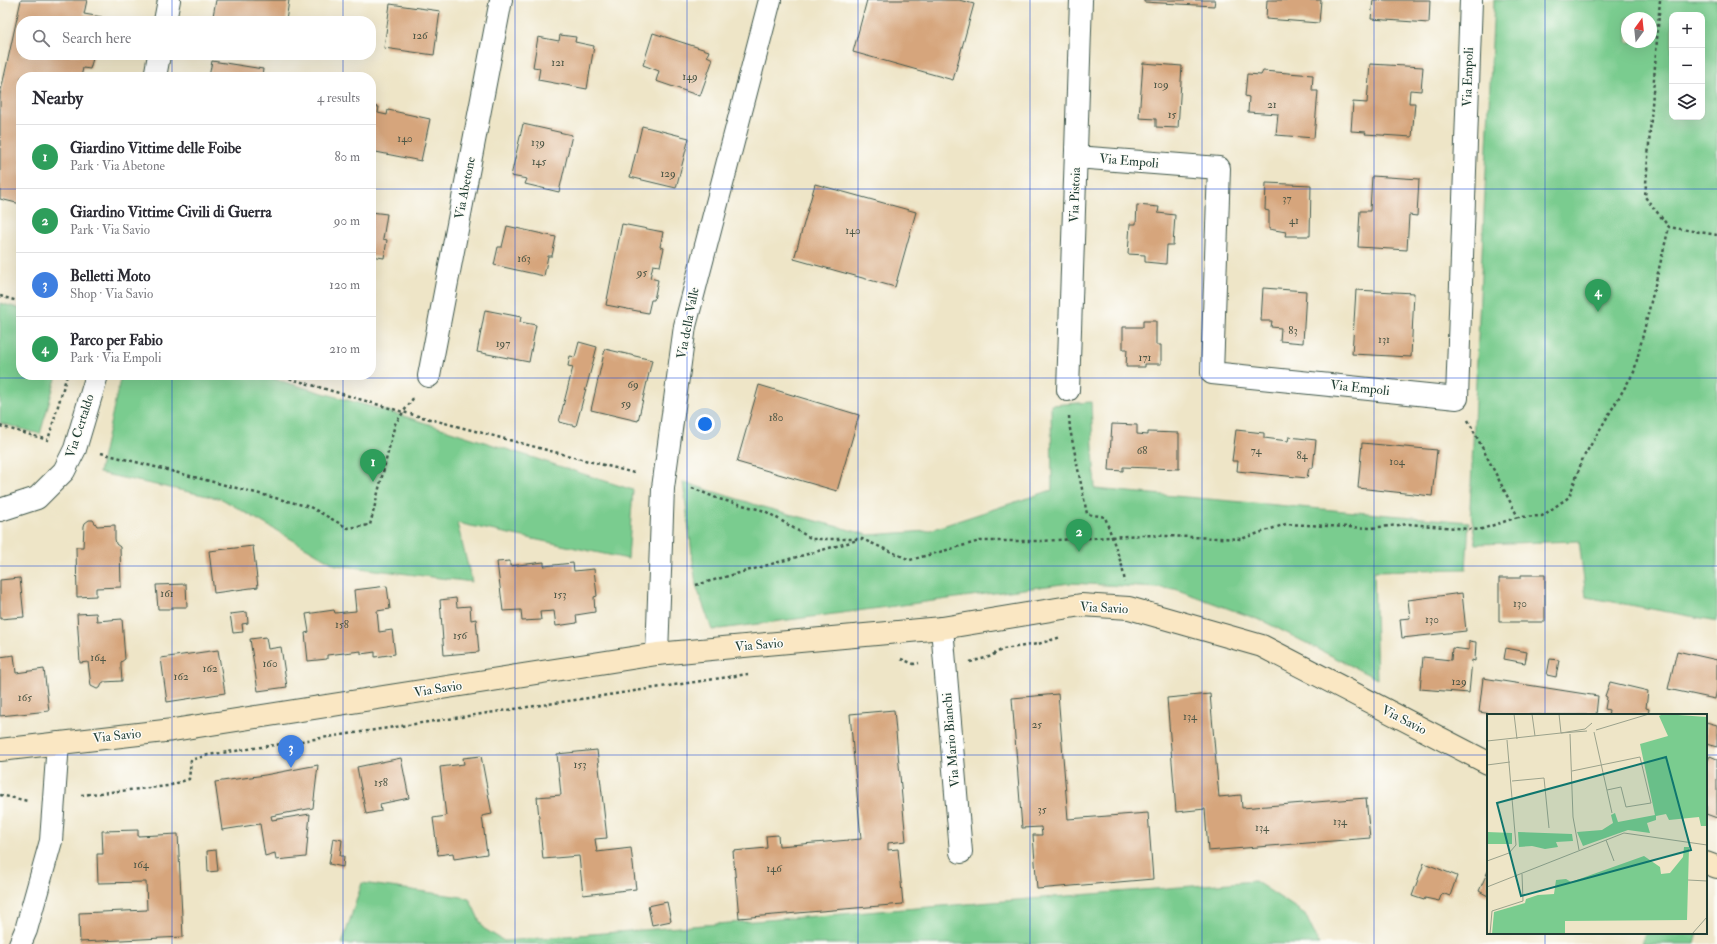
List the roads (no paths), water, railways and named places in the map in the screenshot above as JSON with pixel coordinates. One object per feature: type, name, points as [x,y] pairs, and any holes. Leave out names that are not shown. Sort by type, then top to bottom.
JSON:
[{"type":"street","points":[[166,16],[169,0]]},
{"type":"street","name":"Via Abetone","points":[[429,376],[501,0]]},
{"type":"street","name":"Via della Valle","points":[[657,654],[663,488],[685,326],[770,0]]},
{"type":"street","name":"Via Pistoia","points":[[1068,390],[1081,0]]},
{"type":"street","name":"Via Empoli","points":[[1076,156],[1219,168],[1212,373],[1457,398],[1471,0]]},
{"type":"street","points":[[156,72],[158,60]]},
{"type":"street","name":"Via Certaldo","points":[[0,510],[37,498],[64,472],[75,449],[96,380]]},
{"type":"street","name":"Via Savio","points":[[0,750],[173,730],[657,654],[942,628],[1081,605],[1130,608],[1262,646],[1487,762]]},
{"type":"street","name":"Via Mario Bianchi","points":[[942,628],[961,852]]},
{"type":"street","points":[[20,944],[26,930],[52,841],[58,743]]},
{"type":"street","points":[[1707,863],[1717,867]]},
{"type":"place","name":"Parco per Fabio","points":[[1598,312]]},
{"type":"place","name":"Giardino Vittime delle Foibe","points":[[373,482]]},
{"type":"place","name":"Giardino Vittime Civili di Guerra","points":[[1079,552]]},
{"type":"place","name":"Belletti Moto","points":[[291,768]]}]
